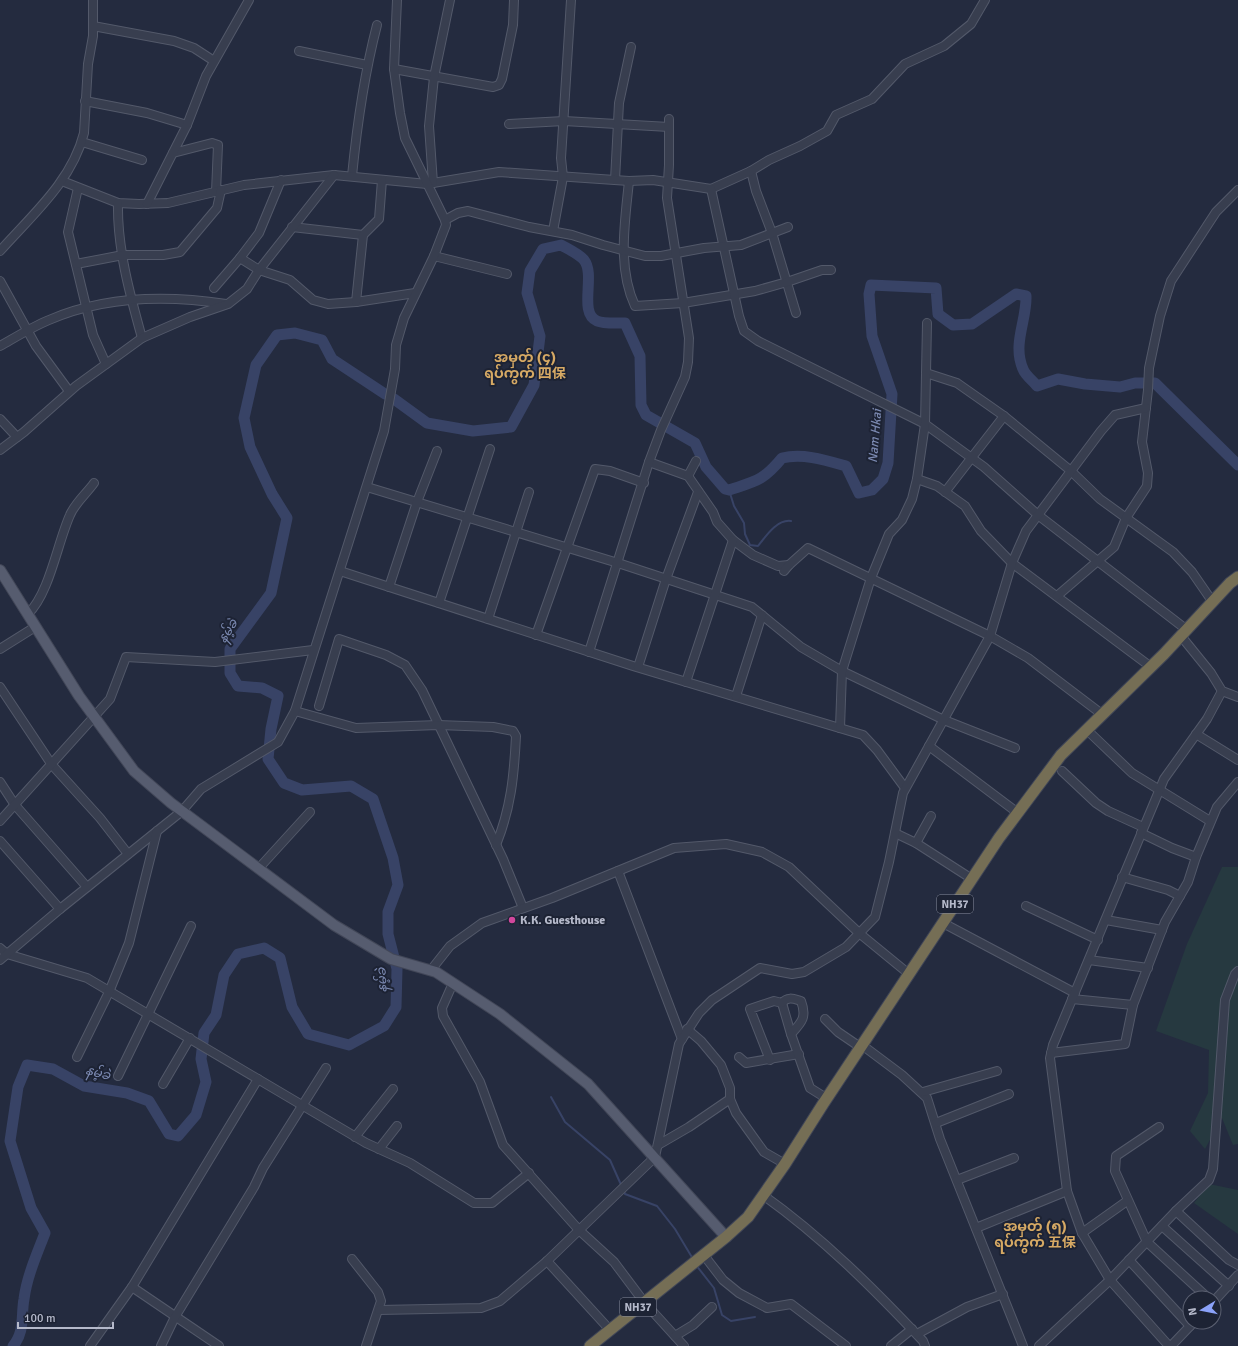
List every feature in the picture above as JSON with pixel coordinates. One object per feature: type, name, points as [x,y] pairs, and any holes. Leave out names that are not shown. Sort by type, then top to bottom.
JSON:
[{"type":"highway","name":"NH37","points":[[594,1344],[703,1254],[726,1237],[748,1217],[785,1164],[826,1098],[972,880],[1018,813],[1061,755],[1151,667],[1230,582],[1238,577]]},
{"type":"main road","points":[[0,570],[79,696],[134,772],[182,811],[334,925],[395,960],[431,970],[500,1014],[588,1084],[655,1156],[726,1237]]},
{"type":"street","points":[[0,251],[62,181],[74,163],[82,142],[93,26],[93,0]]},
{"type":"street","points":[[147,204],[187,125],[206,76],[249,0]]},
{"type":"street","points":[[0,960],[60,909],[182,811],[201,789],[278,742],[295,711],[313,650],[340,571],[384,431],[395,368],[396,345],[404,318],[444,232],[445,220],[430,184],[405,138],[394,69],[397,0]]},
{"type":"street","points":[[430,184],[429,126],[434,77],[450,0]]},
{"type":"street","points":[[394,69],[493,88],[499,85],[502,79],[513,25],[514,0]]},
{"type":"street","points":[[553,231],[563,177],[561,158],[571,0]]},
{"type":"street","points":[[62,181],[118,203],[147,204],[168,203],[244,185],[334,175],[430,184],[499,172],[629,181],[666,182],[711,189],[751,172],[769,160],[828,131],[836,115],[872,99],[905,64],[944,46],[971,24],[985,0]]},
{"type":"street","points":[[352,176],[358,116],[367,65],[378,25]]},
{"type":"street","points":[[93,26],[174,41],[194,48],[214,61]]},
{"type":"street","points":[[615,180],[619,103],[631,48]]},
{"type":"street","points":[[299,52],[367,65]]},
{"type":"street","points":[[85,101],[148,113],[187,125]]},
{"type":"street","points":[[509,124],[564,121],[617,124],[669,123],[669,165],[666,182],[667,198],[689,338],[688,362],[685,377],[661,430],[649,462],[644,483],[589,652]]},
{"type":"street","points":[[82,142],[142,160]]},
{"type":"street","points":[[76,264],[123,255],[163,255],[180,252],[217,208],[218,144],[212,143],[173,153]]},
{"type":"street","points":[[751,172],[772,233],[796,314]]},
{"type":"street","points":[[0,450],[69,392],[142,338],[190,317],[228,304],[247,289],[259,270],[334,175]]},
{"type":"street","points":[[214,288],[259,233],[281,180]]},
{"type":"street","points":[[356,302],[363,235],[378,219],[382,180]]},
{"type":"street","points":[[629,181],[623,250],[629,294],[635,306],[683,303],[734,294],[787,282],[822,270],[831,270]]},
{"type":"street","points":[[78,188],[68,232],[87,308],[92,335],[106,364]]},
{"type":"street","points":[[711,189],[734,294],[744,331],[758,341],[898,412],[925,424],[971,457],[1038,515],[1098,561],[1184,633],[1212,673],[1222,691],[1238,698]]},
{"type":"street","points":[[1056,596],[1114,547],[1126,518],[1147,486],[1148,473],[1142,442],[1149,368],[1160,316],[1171,281],[1216,212],[1238,190]]},
{"type":"street","points":[[118,203],[118,224],[123,255],[131,300],[142,338]]},
{"type":"street","points":[[445,220],[458,213],[468,211],[572,234],[645,256],[675,254],[704,248],[741,245],[788,227]]},
{"type":"street","points":[[292,227],[363,235]]},
{"type":"street","points":[[434,256],[507,274]]},
{"type":"street","points":[[240,258],[259,270],[290,280],[313,300],[328,304],[356,302],[415,293]]},
{"type":"street","points":[[0,281],[36,346],[69,392]]},
{"type":"street","points":[[0,346],[48,320],[87,308],[131,300],[190,299],[228,304]]},
{"type":"street","points":[[840,728],[842,671],[871,578],[889,534],[902,520],[912,499],[925,424],[927,323]]},
{"type":"street","points":[[926,373],[956,383],[1004,416],[1071,471],[1100,499],[1173,552],[1192,572],[1212,601]]},
{"type":"street","points":[[378,1310],[482,1308],[500,1301],[547,1261],[655,1156],[679,1044],[687,1029],[712,1000],[751,972],[760,968],[768,968],[798,974],[846,947],[875,916],[905,788],[990,636],[1012,563],[1026,530],[1101,431],[1115,415],[1146,408]]},
{"type":"street","points":[[945,492],[1004,416]]},
{"type":"street","points":[[0,419],[17,437]]},
{"type":"street","points":[[439,603],[490,449]]},
{"type":"street","points":[[389,587],[417,502],[437,451]]},
{"type":"street","points":[[688,476],[696,461]]},
{"type":"street","points":[[649,462],[688,476],[713,512],[717,522],[733,540],[753,555],[778,566],[787,568],[808,548],[990,636],[1028,658],[1102,715]]},
{"type":"street","points":[[536,635],[568,548],[594,470],[610,472],[644,483]]},
{"type":"street","points":[[916,480],[937,486],[965,506],[981,531],[1012,563],[1151,667]]},
{"type":"street","points":[[28,614],[34,608],[42,592],[70,514],[94,483]]},
{"type":"street","points":[[367,487],[618,563],[752,607],[801,646],[842,671],[944,720],[1015,748]]},
{"type":"street","points":[[488,619],[529,492]]},
{"type":"street","points":[[638,667],[666,579],[698,492]]},
{"type":"street","points":[[686,682],[716,596],[733,540]]},
{"type":"street","points":[[340,571],[589,652],[863,735],[877,750],[905,788]]},
{"type":"street","points":[[736,696],[762,615]]},
{"type":"street","points":[[0,649],[36,627]]},
{"type":"street","points":[[319,706],[339,639],[386,655],[405,665],[422,690],[496,845],[523,908]]},
{"type":"street","points":[[0,821],[110,699],[126,657],[215,662],[313,650]]},
{"type":"street","points":[[0,687],[52,764],[100,818],[128,854]]},
{"type":"street","points":[[1186,1330],[1170,1346],[1110,1280],[1082,1233],[1067,1191],[1051,1072],[1051,1053],[1098,940],[1122,877],[1164,779],[1207,718],[1222,691]]},
{"type":"street","points":[[295,711],[356,728],[438,725],[493,727],[513,731],[516,736],[514,772],[506,820],[496,845]]},
{"type":"street","points":[[1087,730],[1132,773],[1210,821]]},
{"type":"street","points":[[1196,734],[1238,760]]},
{"type":"street","points":[[929,746],[1018,813]]},
{"type":"street","points":[[1062,771],[1096,803],[1108,811],[1172,848],[1196,856]]},
{"type":"street","points":[[0,782],[15,805],[87,887]]},
{"type":"street","points":[[1051,1053],[1125,1044],[1133,1005],[1162,930],[1188,882],[1196,856],[1217,807],[1238,782]]},
{"type":"street","points":[[259,868],[310,812]]},
{"type":"street","points":[[916,843],[931,816]]},
{"type":"street","points":[[77,1057],[109,992],[129,943],[157,831]]},
{"type":"street","points":[[894,833],[916,843],[972,880]]},
{"type":"street","points":[[0,841],[60,909]]},
{"type":"street","points":[[431,970],[450,946],[482,923],[552,898],[674,848],[726,844],[762,852],[789,867],[859,933],[909,974]]},
{"type":"street","points":[[618,871],[682,1038]]},
{"type":"street","points":[[1122,877],[1168,890],[1180,896]]},
{"type":"street","points":[[1026,906],[1098,940]]},
{"type":"street","points":[[1106,920],[1162,930]]},
{"type":"street","points":[[943,923],[1074,996],[1133,1005]]},
{"type":"street","points":[[118,1076],[191,926]]},
{"type":"street","points":[[0,948],[7,954],[87,978],[355,1137],[410,1163],[474,1203],[492,1203],[529,1173]]},
{"type":"street","points":[[1089,960],[1148,968]]},
{"type":"street","points":[[1039,1346],[1110,1280],[1176,1211],[1209,1180],[1213,1169],[1225,1000],[1235,974],[1238,971]]},
{"type":"street","points":[[453,983],[442,1008],[443,1016],[480,1082],[503,1145],[579,1230],[614,1262],[644,1302],[678,1342],[693,1325],[712,1308]]},
{"type":"street","points":[[770,1060],[749,1010],[751,1008],[774,1002],[782,1002],[791,998],[801,1000],[804,1014],[803,1019],[791,1034]]},
{"type":"street","points":[[782,1002],[791,1034],[810,1088],[826,1098]]},
{"type":"street","points":[[825,1019],[838,1032],[861,1046],[923,1092],[930,1103],[957,1180],[1023,1346]]},
{"type":"street","points":[[687,1029],[701,1042],[721,1065],[730,1088],[730,1099],[736,1113],[764,1152],[785,1164]]},
{"type":"street","points":[[163,1084],[193,1040]]},
{"type":"street","points":[[739,1057],[746,1063],[799,1054]]},
{"type":"street","points":[[161,1346],[175,1317],[254,1187],[263,1168],[326,1068]]},
{"type":"street","points":[[923,1092],[997,1071]]},
{"type":"street","points":[[90,1346],[132,1287],[258,1079]]},
{"type":"street","points":[[355,1137],[393,1089]]},
{"type":"street","points":[[936,1123],[1009,1094]]},
{"type":"street","points":[[658,1145],[689,1127],[730,1099]]},
{"type":"street","points":[[379,1149],[397,1126]]},
{"type":"street","points":[[1159,1127],[1116,1156],[1115,1171],[1127,1201],[1147,1242],[1199,1290]]},
{"type":"street","points":[[957,1180],[1014,1158]]},
{"type":"street","points":[[976,1228],[1067,1191]]},
{"type":"street","points":[[763,1195],[797,1219],[881,1297],[925,1346]]},
{"type":"street","points":[[1082,1233],[1127,1201]]},
{"type":"street","points":[[1176,1211],[1230,1260],[1238,1265]]},
{"type":"street","points":[[1162,1226],[1229,1286]]},
{"type":"street","points":[[703,1254],[723,1280],[739,1293],[767,1308],[791,1304],[846,1346]]},
{"type":"street","points":[[352,1259],[378,1292],[381,1301],[366,1346]]},
{"type":"street","points":[[1129,1260],[1182,1314]]},
{"type":"street","points":[[547,1261],[610,1330]]},
{"type":"street","points":[[1222,1293],[1238,1275]]},
{"type":"street","points":[[132,1287],[219,1346]]},
{"type":"street","points":[[891,1346],[914,1332],[967,1307],[1002,1294]]},
{"type":"shaded area","points":[[1222,867],[1238,867],[1238,1144],[1233,1145],[1222,1118],[1205,1149],[1190,1131],[1208,1093],[1209,1050],[1156,1031],[1187,944]]},
{"type":"shaded area","points":[[1209,1184],[1238,1190],[1238,1234],[1194,1203]]},
{"type":"waterway","name":"Nam Hkai","points":[[394,399],[427,423],[473,431],[511,427],[534,385],[540,336],[527,293],[530,271],[543,249],[561,245],[582,258],[587,267],[588,302],[591,317],[603,323],[625,323],[640,356],[641,405],[646,415],[695,443],[706,467],[725,489],[729,490],[764,476],[782,458],[798,456],[814,458],[846,466],[859,493],[872,490],[883,479],[888,463],[892,394],[872,336],[869,294],[871,285],[936,288],[938,314],[953,325],[972,324],[1016,294],[1026,296],[1026,305],[1019,341],[1020,360],[1027,376],[1037,386],[1058,379],[1085,384],[1120,387],[1135,383],[1155,383],[1238,465]]},
{"type":"waterway","name":"နမ့်ခဲ","points":[[13,1346],[17,1341],[21,1329],[27,1282],[45,1233],[31,1208],[10,1141],[18,1087],[27,1065],[53,1069],[84,1086],[127,1093],[149,1101],[169,1134],[178,1136],[196,1115],[206,1082],[201,1059],[204,1033],[216,1015],[224,975],[238,954],[264,948],[280,958],[292,1007],[308,1034],[349,1045],[384,1026],[396,1007],[397,969],[388,934],[388,912],[398,885],[393,858],[373,799],[351,786],[302,790],[284,783],[268,759],[271,729],[278,696],[262,688],[238,686],[230,673],[230,649],[271,593],[287,518],[272,494],[250,447],[244,418],[256,365],[277,335],[295,333],[322,340],[332,359],[385,394]]},
{"type":"waterway","points":[[729,490],[734,506],[744,523],[745,534],[750,545],[758,546],[768,533],[777,525],[786,521],[791,521]]},
{"type":"waterway","points":[[551,1097],[565,1122],[610,1160],[622,1187]]},
{"type":"waterway","points":[[624,1191],[625,1194],[657,1206],[675,1229],[693,1259]]},
{"type":"waterway","points":[[696,1265],[714,1288],[722,1315],[731,1321],[755,1317]]},
{"type":"place","name":"K.K. Guesthouse","points":[[512,920]]},
{"type":"district","name":"အမှတ် (၄) ရပ်ကွက် 四保","points":[[525,366]]},
{"type":"district","name":"အမှတ် (၅) ရပ်ကွက် 五保","points":[[1035,1234]]}]
